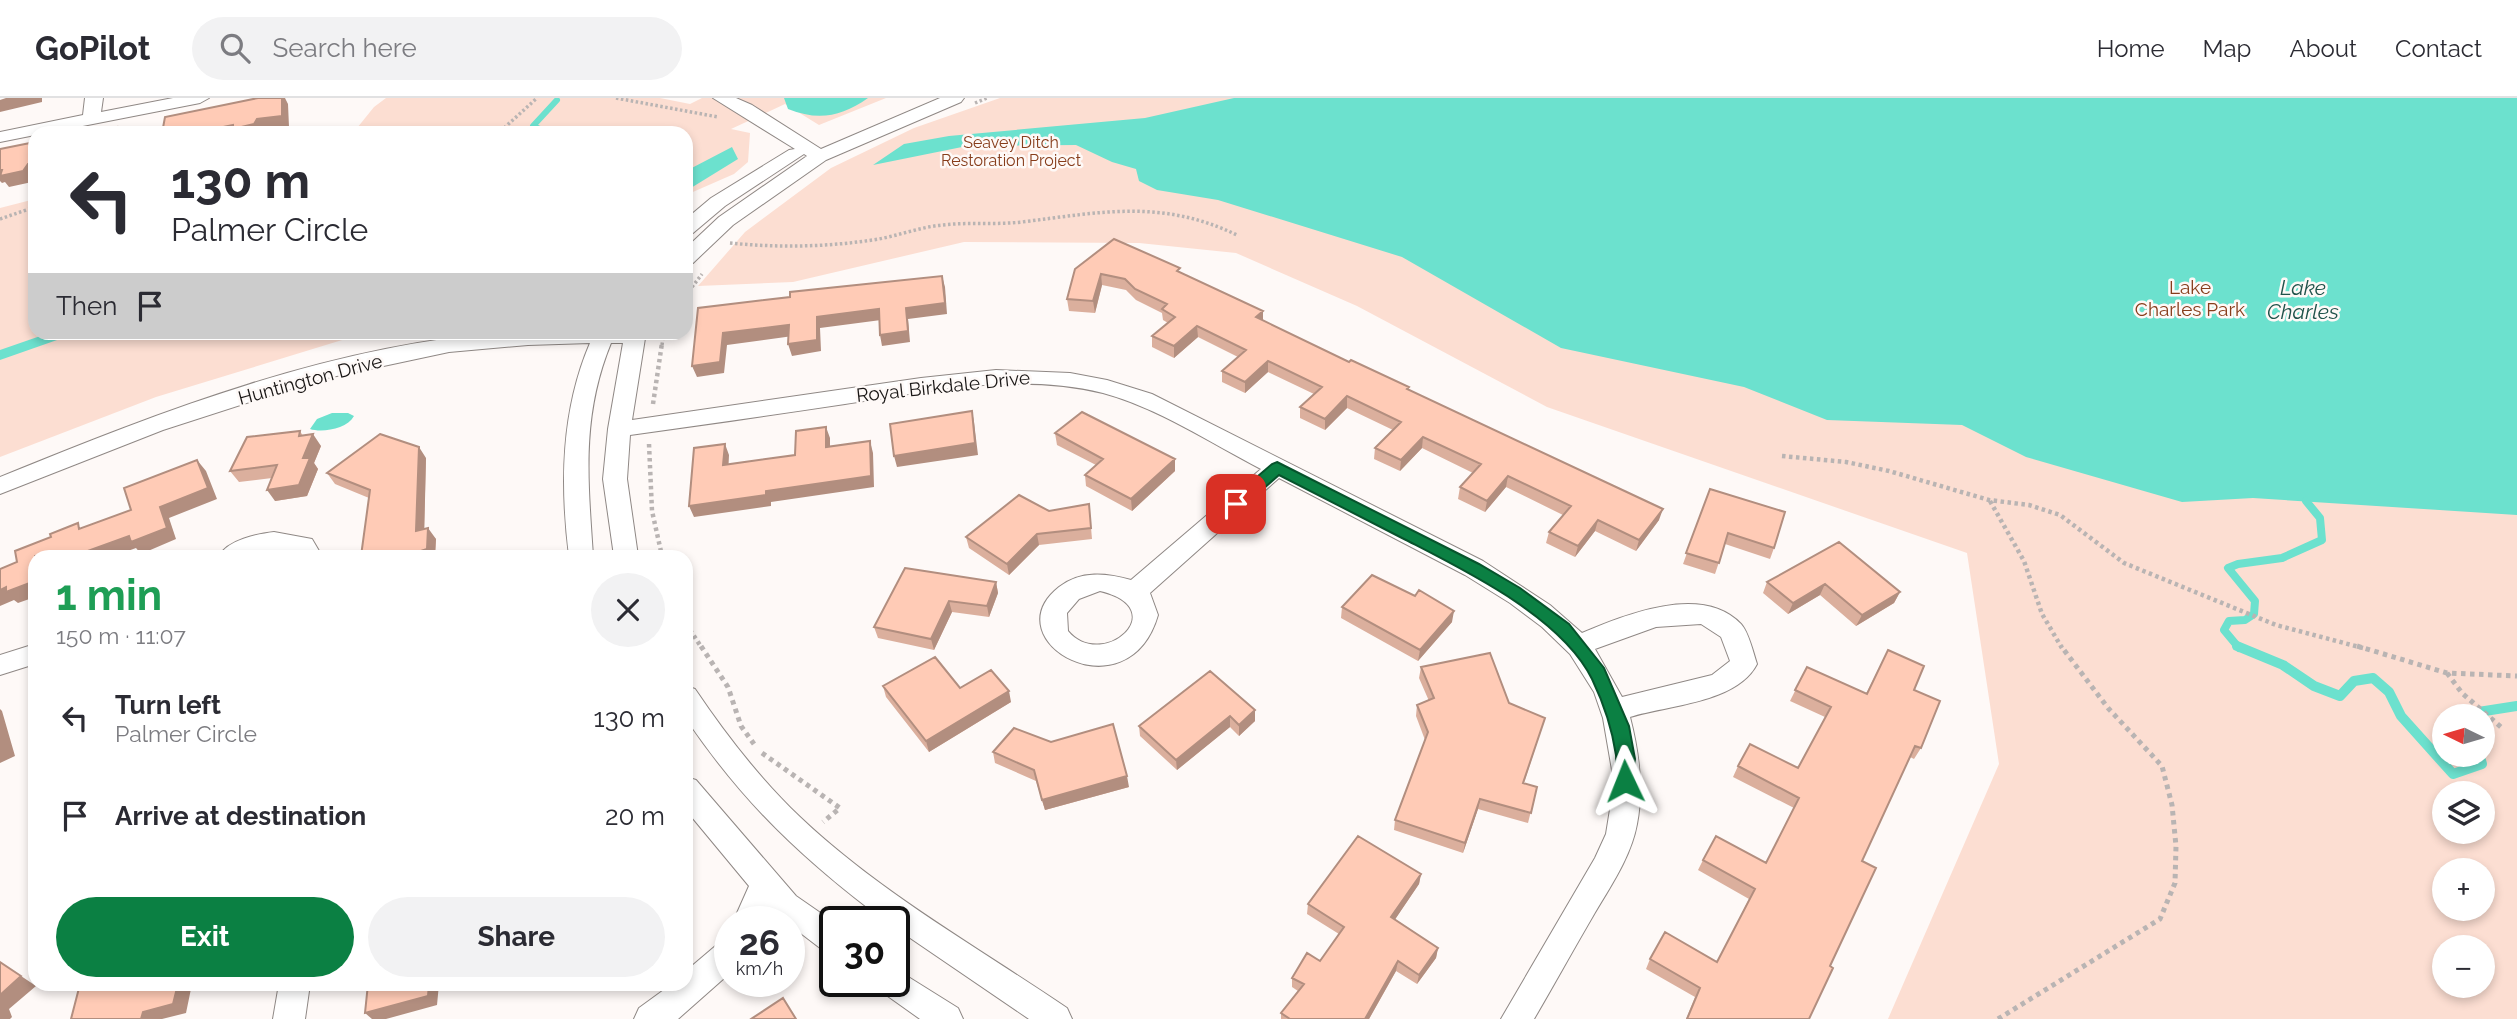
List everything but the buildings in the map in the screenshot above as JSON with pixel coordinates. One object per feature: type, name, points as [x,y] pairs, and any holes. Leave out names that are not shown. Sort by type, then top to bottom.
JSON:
[{"type":"street","points":[[92,119],[94,98]]},
{"type":"street","points":[[54,126],[200,98]]},
{"type":"street","points":[[722,98],[746,109],[813,152]]},
{"type":"street","points":[[693,223],[718,202],[917,98]]},
{"type":"street","points":[[693,252],[726,221],[813,152],[955,98]]},
{"type":"street","points":[[0,136],[28,131]]},
{"type":"street","name":"Huntington Drive","points":[[0,486],[120,438],[323,373],[423,349],[501,340]]},
{"type":"street","points":[[580,550],[575,513],[577,422],[602,340]]},
{"type":"street","points":[[625,550],[615,480],[619,429],[634,340]]},
{"type":"street","name":"Royal Birkdale Drive","points":[[619,429],[964,380],[1040,375],[1068,378],[1119,389],[1277,467],[1484,574],[1514,593],[1563,629],[1598,673],[1620,726],[1626,759],[1623,824],[1608,863],[1517,1019]]},
{"type":"street","points":[[1135,592],[1277,467]]},
{"type":"street","points":[[243,550],[253,545],[282,540],[303,545],[306,550]]},
{"type":"street","points":[[1577,646],[1656,617],[1705,614],[1732,631],[1744,664],[1720,684],[1685,694],[1652,699],[1614,711]]},
{"type":"street","points":[[0,665],[28,656]]},
{"type":"street","points":[[693,708],[720,748],[803,839],[887,905],[1056,1019]]},
{"type":"street","points":[[693,797],[813,935]]},
{"type":"street","points":[[755,906],[766,882]]},
{"type":"street","points":[[693,985],[714,967]]},
{"type":"street","points":[[289,1019],[294,991]]},
{"type":"street","points":[[650,1019],[660,1014],[686,991]]},
{"type":"street","points":[[910,994],[947,1019]]},
{"type":"path","points":[[506,126],[537,98]]},
{"type":"path","points":[[616,98],[676,107],[711,117],[728,117]]},
{"type":"path","points":[[0,219],[28,209]]},
{"type":"path","points":[[726,243],[756,247],[834,244],[875,240],[938,225],[987,225],[1065,214],[1145,211],[1198,217],[1216,222],[1237,235]]},
{"type":"path","points":[[653,405],[663,340]]},
{"type":"path","points":[[649,447],[652,511],[661,550]]},
{"type":"path","points":[[1782,456],[1846,462],[1889,471],[1989,500],[2029,505],[2060,515],[2124,563],[2276,625],[2447,673],[2517,676]]},
{"type":"path","points":[[1989,500],[2024,561],[2042,614],[2056,639],[2108,708],[2162,766],[2172,805],[2176,846],[2175,883],[2160,919],[1998,1019]]},
{"type":"path","points":[[693,634],[728,687],[741,726],[764,756],[840,808],[815,828]]},
{"type":"path","points":[[2447,673],[2462,693],[2502,728]]},
{"type":"green space","points":[[386,98],[660,98],[690,104],[702,98],[886,98],[819,125],[785,104],[731,129],[750,133],[748,162],[734,174],[693,192],[693,126],[359,126],[374,107]]},
{"type":"green space","name":"Lake Charles Park","points":[[1000,98],[2517,98],[2517,1019],[1888,1019],[1999,764],[1967,553],[1547,407],[1357,306],[1236,253],[1139,243],[964,242],[793,282],[698,286],[745,232],[831,168],[914,128]]},
{"type":"green space","points":[[28,201],[28,340],[342,340],[156,397],[0,457],[0,208]]},
{"type":"water","points":[[784,98],[868,98],[839,113],[819,116],[788,109]]},
{"type":"water","name":"Lake Charles","points":[[1234,98],[2517,98],[2517,515],[2253,498],[2182,502],[2026,457],[1962,425],[1827,420],[1744,387],[1561,348],[1402,257],[1218,200],[1157,190],[1139,181],[1136,169],[1112,162],[1076,145],[967,146],[873,165],[904,144],[949,136],[1145,118]]},
{"type":"water","points":[[732,147],[738,159],[693,187],[693,167]]},
{"type":"water","points":[[29,340],[57,340],[0,360],[0,350]]},
{"type":"water","points":[[332,413],[348,413],[354,416],[346,424],[334,429],[310,429],[317,419]]},
{"type":"waterway","points":[[533,126],[557,100]]},
{"type":"waterway","points":[[2238,646],[2224,630],[2229,621],[2245,620],[2254,614],[2255,601],[2228,568],[2238,564],[2282,558],[2322,540],[2320,518],[2306,501]]},
{"type":"waterway","points":[[2238,646],[2283,665],[2314,686],[2340,696],[2354,681],[2373,678],[2389,692],[2401,716],[2432,751]]},
{"type":"waterway","points":[[2496,709],[2517,706]]},
{"type":"waterway","points":[[2447,767],[2453,774],[2473,767]]},
{"type":"route","points":[[1236,504],[1277,467],[1474,568],[1514,593],[1563,629],[1598,673],[1620,726],[1626,759],[1625,781]]},
{"type":"park label","name":"Seavey Ditch Restoration Project","points":[[1011,151]]}]
